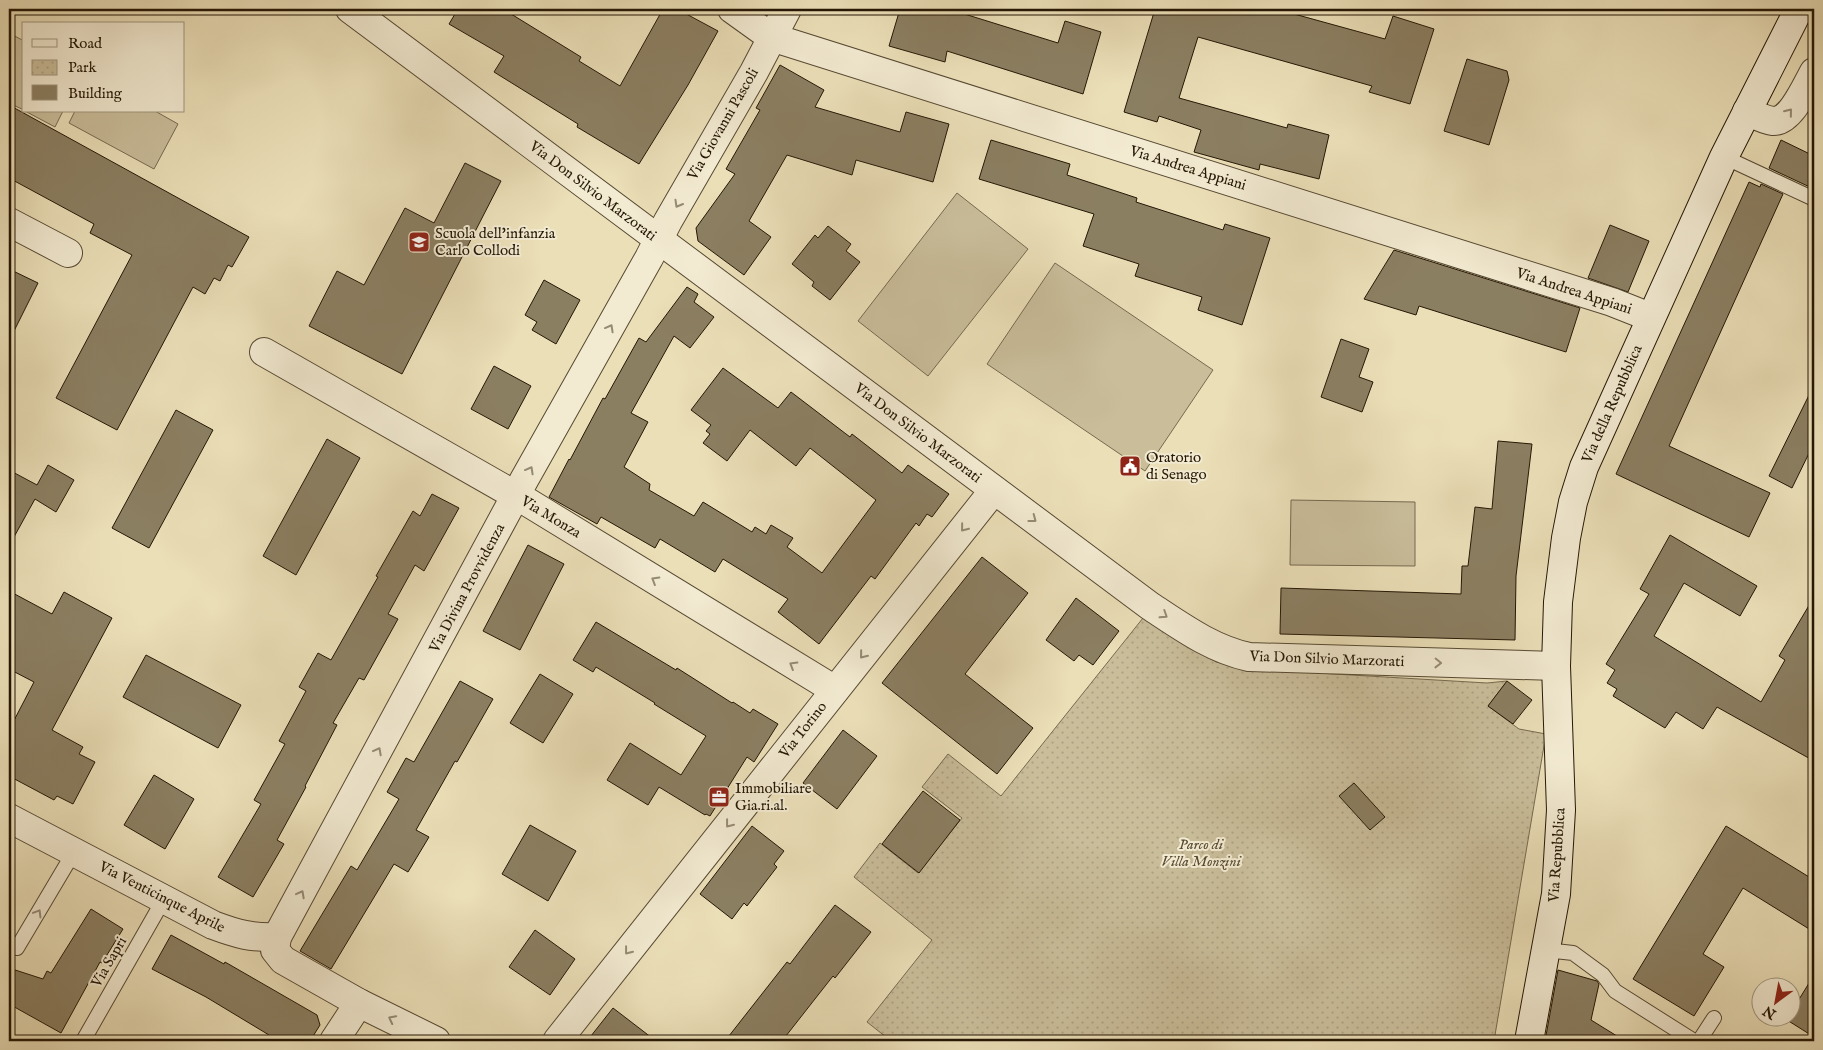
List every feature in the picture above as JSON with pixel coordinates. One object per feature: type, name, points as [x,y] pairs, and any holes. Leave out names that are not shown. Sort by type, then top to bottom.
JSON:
[{"type":"street","name":"Via Don Silvio Marzorati","points":[[350,9],[1150,606],[1216,647],[1233,654],[1249,657],[1556,666]]},
{"type":"street","name":"Via Andrea Appiani","points":[[732,9],[771,37],[1612,302],[1650,317]]},
{"type":"street","name":"Via Giovanni Pascoli","points":[[658,239],[754,72],[787,9]]},
{"type":"street","name":"Via della Repubblica","points":[[1556,666],[1558,602],[1566,538],[1573,502],[1584,467],[1650,317],[1724,157],[1799,9]]},
{"type":"street","points":[[1747,111],[1767,120],[1783,120],[1790,113],[1814,72]]},
{"type":"street","points":[[9,222],[68,253]]},
{"type":"street","name":"Via Divina Provvidenza","points":[[277,937],[516,496],[658,239]]},
{"type":"street","name":"Via Monza","points":[[264,352],[516,496],[835,690]]},
{"type":"street","name":"Via Torino","points":[[557,1041],[994,490]]},
{"type":"street","name":"Via Repubblica","points":[[1529,1041],[1556,894],[1561,810],[1556,666]]},
{"type":"street","name":"Via Venticinque Aprile","points":[[11,825],[74,852],[212,925],[241,936],[277,937]]},
{"type":"street","points":[[277,937],[275,950],[283,960],[359,1003],[436,1041]]},
{"type":"street","points":[[334,1041],[359,1003]]},
{"type":"lane","points":[[1724,157],[1814,199]]},
{"type":"lane","points":[[9,946],[17,948],[74,852]]},
{"type":"lane","name":"Via Sapri","points":[[83,1041],[164,900]]},
{"type":"lane","points":[[1546,950],[1573,952],[1603,975],[1615,991],[1694,1041]]},
{"type":"lane","points":[[1699,1041],[1714,1018]]},
{"type":"green space","points":[[9,33],[22,40],[22,109],[9,103]]},
{"type":"green space","points":[[27,112],[62,112],[55,127]]},
{"type":"green space","points":[[74,112],[157,112],[178,124],[154,169],[69,123]]},
{"type":"green space","points":[[957,193],[1028,249],[928,376],[858,321]]},
{"type":"green space","points":[[1055,263],[1213,370],[1145,471],[987,364]]},
{"type":"green space","points":[[1291,500],[1415,502],[1415,566],[1290,565]]},
{"type":"green space","name":"Parco di Villa Monzini","points":[[1143,618],[1216,662],[1249,669],[1487,683],[1507,681],[1488,706],[1519,729],[1546,734],[1494,1041],[891,1041],[867,1022],[932,940],[854,877],[880,843],[918,873],[962,818],[922,787],[948,754],[1001,796]]},
{"type":"building","points":[[458,9],[503,9],[581,57],[579,61],[620,86],[663,9],[677,9],[718,31],[688,85],[639,164],[577,127],[578,124],[494,72],[504,56],[449,24]]},
{"type":"building","points":[[900,9],[959,9],[958,12],[1058,43],[1065,21],[1101,32],[1083,94],[947,51],[945,62],[889,46]]},
{"type":"building","points":[[1155,9],[1276,9],[1385,39],[1393,16],[1434,29],[1410,104],[1369,92],[1372,86],[1198,37],[1179,98],[1287,128],[1288,124],[1329,135],[1319,179],[1260,164],[1259,170],[1194,152],[1201,130],[1159,116],[1157,122],[1124,112]]},
{"type":"building","points":[[1467,59],[1507,71],[1509,80],[1489,145],[1444,131]]},
{"type":"building","points":[[780,65],[824,90],[815,107],[900,132],[906,112],[949,124],[933,182],[856,160],[852,175],[787,155],[749,221],[771,237],[744,275],[698,241],[696,228],[735,174],[726,169],[760,110],[756,108]]},
{"type":"building","points":[[9,105],[249,237],[232,267],[228,265],[220,281],[214,278],[205,294],[193,287],[117,430],[56,398],[132,255],[90,233],[94,224],[9,178]]},
{"type":"building","points":[[991,140],[1070,164],[1067,175],[1137,198],[1136,202],[1223,230],[1225,224],[1270,238],[1242,325],[1198,310],[1202,297],[1135,276],[1139,264],[1083,246],[1094,214],[979,179]]},
{"type":"building","points":[[1781,140],[1814,156],[1814,189],[1769,168]]},
{"type":"building","points":[[465,163],[501,181],[402,374],[309,326],[337,271],[364,285],[405,208],[434,223]]},
{"type":"building","points":[[1749,182],[1760,187],[1761,184],[1783,194],[1669,446],[1770,493],[1749,537],[1616,474]]},
{"type":"building","points":[[1610,225],[1649,241],[1628,292],[1588,278]]},
{"type":"building","points":[[828,226],[851,244],[846,251],[860,262],[830,300],[812,286],[814,282],[792,264],[815,235],[818,238]]},
{"type":"building","points":[[1394,250],[1580,308],[1566,352],[1419,306],[1416,315],[1364,299]]},
{"type":"building","points":[[9,269],[38,283],[9,341]]},
{"type":"building","points":[[544,280],[580,300],[556,344],[532,330],[537,322],[525,315]]},
{"type":"building","points":[[687,287],[698,294],[694,302],[714,317],[690,348],[674,336],[631,413],[648,422],[624,467],[650,484],[649,490],[694,516],[703,502],[752,532],[755,527],[766,534],[771,525],[793,538],[787,547],[822,573],[876,500],[810,448],[796,466],[750,430],[727,461],[703,443],[710,434],[706,431],[711,425],[691,410],[723,368],[778,408],[791,392],[850,437],[852,434],[902,473],[908,465],[949,494],[932,517],[927,514],[919,526],[916,523],[875,579],[871,576],[819,644],[778,612],[788,599],[723,559],[715,572],[660,539],[655,548],[601,517],[597,524],[549,497],[603,398],[605,399],[639,338],[646,342]]},
{"type":"building","points":[[1341,339],[1369,349],[1359,377],[1373,382],[1362,412],[1321,397]]},
{"type":"building","points":[[494,366],[531,386],[508,429],[471,409]]},
{"type":"building","points":[[1814,385],[1814,443],[1792,488],[1769,476]]},
{"type":"building","points":[[176,410],[213,430],[149,548],[112,528]]},
{"type":"building","points":[[327,439],[360,458],[296,575],[263,556]]},
{"type":"building","points":[[1498,441],[1532,444],[1516,576],[1515,640],[1280,634],[1281,588],[1461,594],[1462,566],[1468,566],[1475,507],[1492,509]]},
{"type":"building","points":[[48,465],[74,480],[56,512],[35,499],[9,546],[9,470],[37,485]]},
{"type":"building","points":[[432,494],[459,508],[424,571],[415,565],[388,614],[398,619],[364,680],[359,678],[333,723],[337,725],[277,840],[284,844],[253,897],[218,877],[261,804],[254,800],[285,744],[279,741],[306,691],[299,687],[318,653],[331,660],[413,511],[420,516]]},
{"type":"building","points":[[1670,535],[1757,586],[1740,616],[1684,583],[1654,636],[1761,702],[1785,660],[1779,656],[1814,597],[1814,761],[1717,707],[1703,729],[1676,712],[1665,728],[1613,696],[1617,689],[1607,683],[1615,670],[1606,664],[1649,594],[1640,589]]},
{"type":"building","points":[[528,545],[564,564],[520,650],[483,631]]},
{"type":"building","points":[[982,557],[1028,593],[965,674],[1033,728],[997,774],[882,683]]},
{"type":"building","points":[[9,591],[52,614],[64,592],[112,618],[52,730],[83,747],[79,754],[95,762],[73,804],[57,796],[54,800],[9,776],[9,730],[34,682],[9,669]]},
{"type":"building","points":[[1076,598],[1119,631],[1093,665],[1079,655],[1074,661],[1046,640]]},
{"type":"building","points":[[596,622],[676,670],[677,668],[732,703],[750,713],[753,709],[778,724],[754,762],[747,757],[710,816],[705,815],[659,787],[648,805],[607,780],[630,743],[681,775],[706,736],[596,667],[593,672],[573,660]]},
{"type":"building","points":[[146,655],[241,705],[218,748],[123,697]]},
{"type":"building","points":[[540,674],[573,694],[543,743],[510,723]]},
{"type":"building","points":[[460,681],[493,699],[416,830],[429,837],[408,872],[394,864],[331,969],[300,951],[351,866],[357,870],[399,799],[387,792],[406,758],[414,762]]},
{"type":"building","points":[[1507,681],[1532,700],[1513,724],[1488,706]]},
{"type":"building","points":[[843,730],[877,756],[837,809],[803,783]]},
{"type":"building","points":[[154,775],[194,799],[165,849],[124,825]]},
{"type":"building","points":[[1354,783],[1385,817],[1370,830],[1339,796]]},
{"type":"building","points":[[923,791],[960,820],[919,873],[882,844]]},
{"type":"building","points":[[530,825],[576,851],[548,901],[502,874]]},
{"type":"building","points":[[752,826],[784,851],[774,864],[777,867],[747,906],[744,903],[732,919],[700,894]]},
{"type":"building","points":[[1726,826],[1814,880],[1814,932],[1743,888],[1703,954],[1724,967],[1694,1016],[1633,979]]},
{"type":"building","points":[[835,905],[871,932],[835,978],[833,976],[782,1041],[725,1041],[787,962],[790,964]]},
{"type":"building","points":[[91,909],[123,929],[102,963],[100,962],[61,1033],[9,1004],[9,968],[43,979],[47,971],[51,973]]},
{"type":"building","points":[[535,930],[575,959],[550,995],[509,967]]},
{"type":"building","points":[[171,935],[224,964],[225,962],[317,1015],[320,1025],[310,1041],[265,1041],[269,1035],[206,997],[152,969]]},
{"type":"building","points":[[1558,970],[1597,981],[1599,984],[1591,1020],[1625,1041],[1545,1041]]},
{"type":"building","points":[[1814,975],[1814,1037],[1800,1028],[1800,998]]},
{"type":"building","points":[[613,1008],[656,1041],[587,1041]]},
{"type":"place","name":"Scuola dell'infanzia Carlo Collodi","points":[[419,242]]},
{"type":"place","name":"Oratorio di Senago","points":[[1130,466]]},
{"type":"place","name":"Immobiliare Gia.ri.al.","points":[[719,797]]}]
